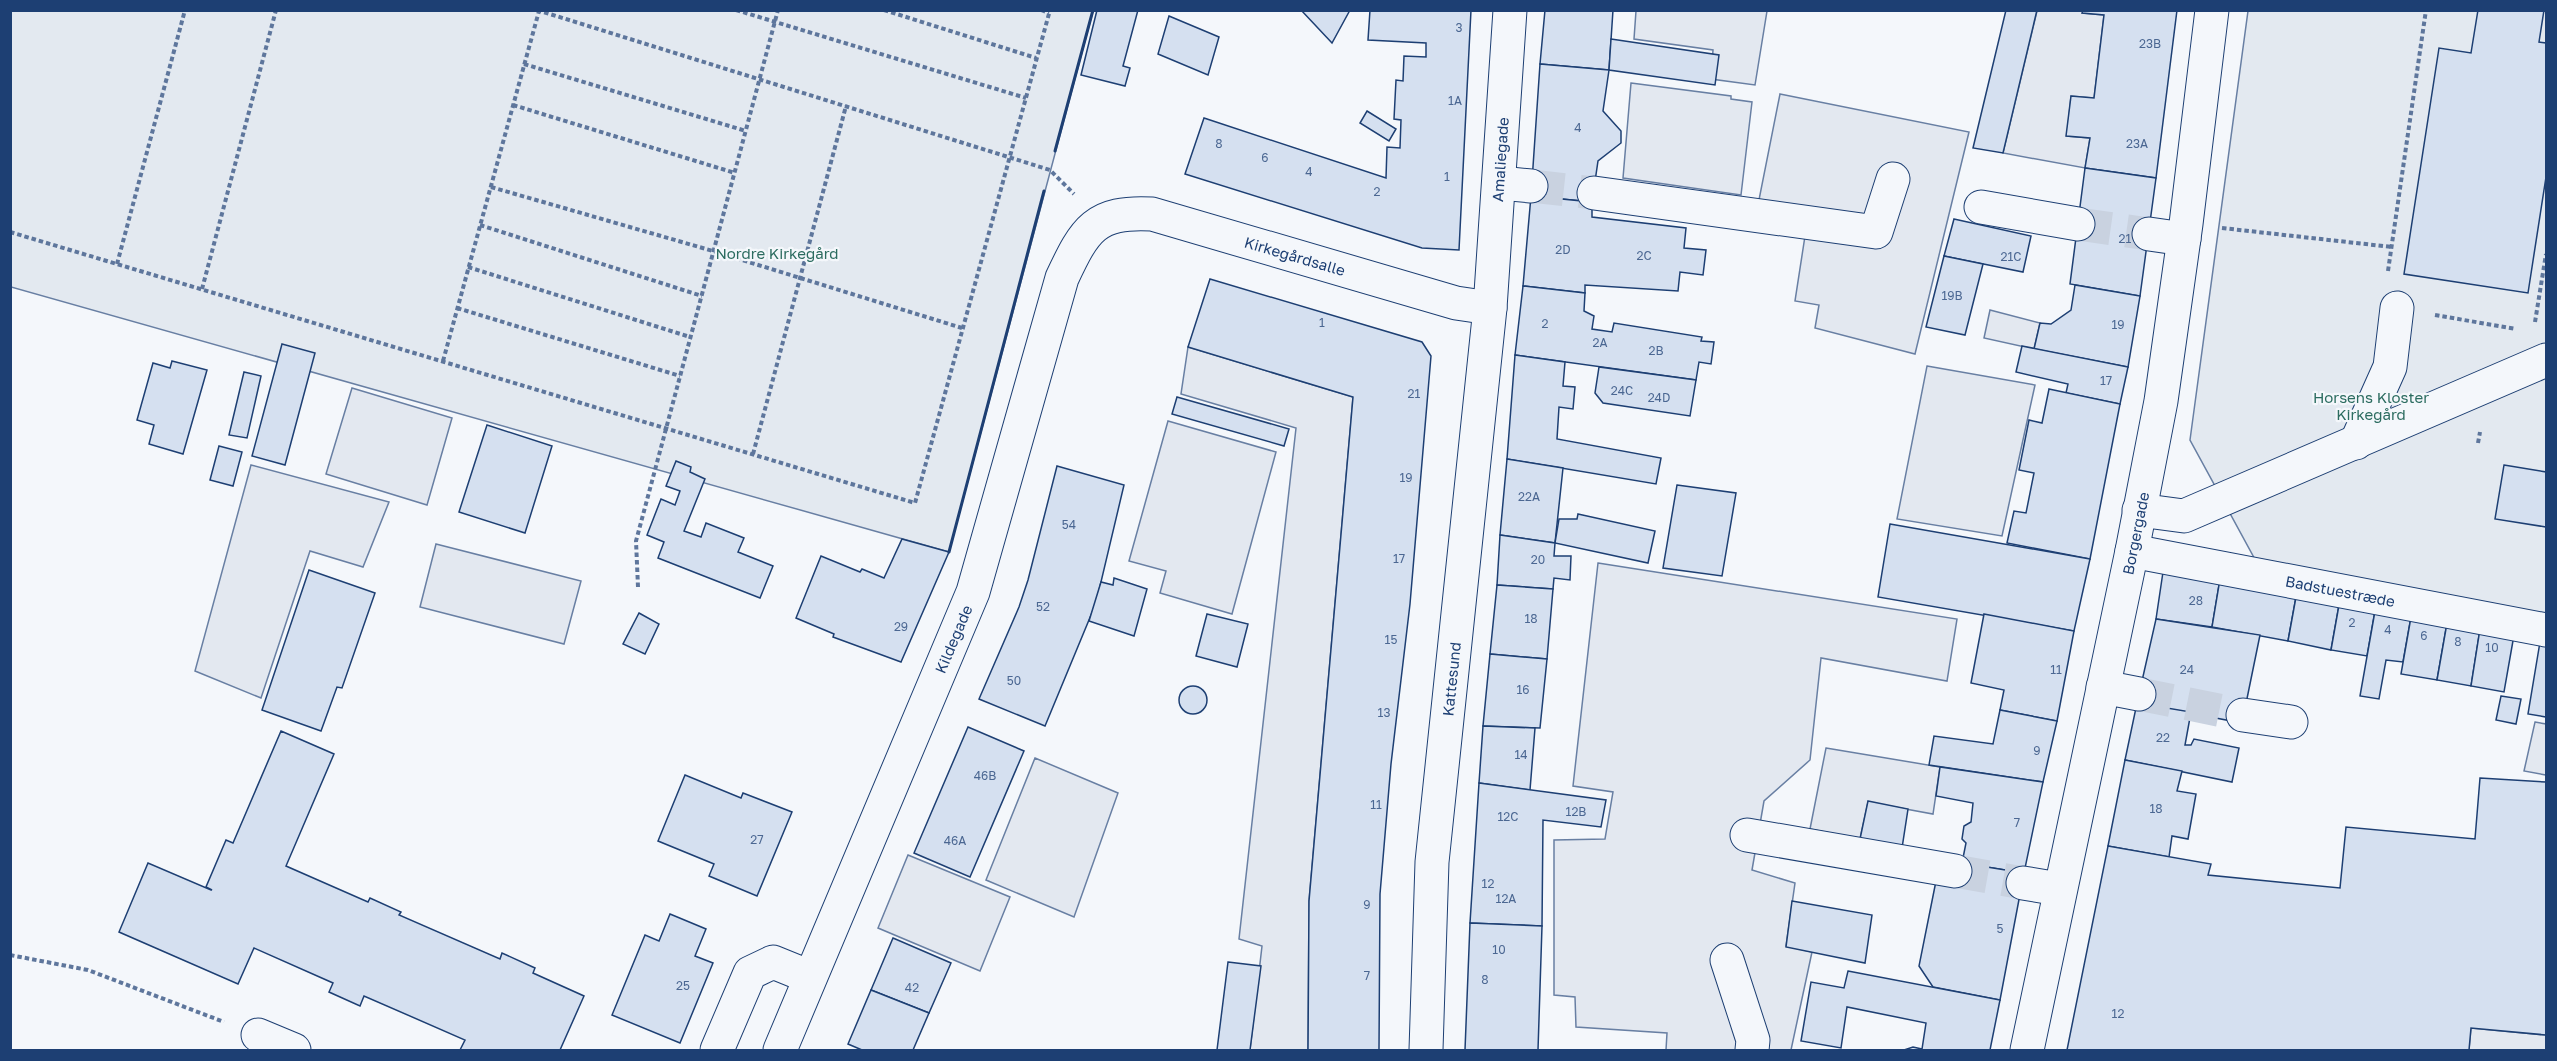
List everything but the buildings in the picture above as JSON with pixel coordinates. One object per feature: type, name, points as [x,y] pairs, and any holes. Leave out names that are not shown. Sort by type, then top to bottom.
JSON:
[{"type":"street","name":"Amaliegade","points":[[1490,308],[1515,185],[1510,10]]},
{"type":"street","name":"Borgergade","points":[[2027,1050],[2059,889],[2132,551],[2161,401],[2185,231],[2212,10]]},
{"type":"street","points":[[1594,193],[1876,232],[1893,179]]},
{"type":"street","points":[[1981,207],[2078,224]]},
{"type":"street","name":"Kirkegårdsalle","points":[[1100,221],[1125,213],[1152,214],[1456,303],[1490,308]]},
{"type":"street","name":"Kildegade","points":[[780,1050],[930,698],[973,591],[1062,278],[1077,246],[1100,221]]},
{"type":"street","points":[[2149,234],[2185,231]]},
{"type":"street","name":"Kattesund","points":[[1425,1050],[1432,862],[1490,308]]},
{"type":"street","points":[[2356,443],[2390,367],[2397,308]]},
{"type":"street","points":[[2139,510],[2184,516],[2356,443],[2540,346]]},
{"type":"street","name":"Badstuestræde","points":[[2132,551],[2547,630]]},
{"type":"street","points":[[2103,687],[2139,694]]},
{"type":"street","points":[[2244,715],[2291,722]]},
{"type":"street","points":[[1747,836],[1954,871]]},
{"type":"street","points":[[2023,883],[2059,889]]},
{"type":"street","points":[[1727,960],[1753,1040],[1752,1050]]},
{"type":"street","points":[[717,1050],[750,973],[773,962],[810,977]]},
{"type":"street","points":[[258,1035],[294,1050]]},
{"type":"path","points":[[117,264],[185,10]]},
{"type":"path","points":[[202,289],[276,10]]},
{"type":"path","points":[[736,10],[1026,98]]},
{"type":"path","points":[[638,587],[636,540],[778,10]]},
{"type":"path","points":[[884,10],[1036,58]]},
{"type":"path","points":[[10,232],[915,502],[1049,12],[1041,10]]},
{"type":"path","points":[[2426,10],[2383,306],[2522,330]]},
{"type":"path","points":[[443,361],[539,11],[1050,170],[1100,221]]},
{"type":"path","points":[[524,64],[746,131]]},
{"type":"path","points":[[513,105],[735,173]]},
{"type":"path","points":[[753,454],[846,106]]},
{"type":"path","points":[[490,187],[713,251],[962,328]]},
{"type":"path","points":[[480,225],[702,296]]},
{"type":"path","points":[[2185,231],[2392,248]]},
{"type":"path","points":[[2540,346],[2547,254]]},
{"type":"path","points":[[468,267],[690,337]]},
{"type":"path","points":[[457,308],[680,376]]},
{"type":"path","points":[[10,955],[88,970],[258,1035]]},
{"type":"green space","name":"Nordre Kirkegård","points":[[10,11],[1093,11],[949,552],[11,287]]},
{"type":"green space","name":"Horsens Kloster Kirkegård","points":[[2248,11],[2546,11],[2546,617],[2257,563],[2190,440]]},
{"type":"shaded area","points":[[1636,11],[1767,11],[1755,85],[1711,79],[1713,50],[1634,39]]},
{"type":"shaded area","points":[[2037,11],[2083,11],[2083,13],[2104,15],[2094,98],[2071,96],[2067,136],[2090,138],[2085,168],[2003,153]]},
{"type":"shaded area","points":[[1631,83],[1731,96],[1731,99],[1752,102],[1741,195],[1623,178]]},
{"type":"shaded area","points":[[1780,94],[1969,132],[1915,354],[1815,328],[1819,305],[1795,301],[1805,236],[1753,230]]},
{"type":"shaded area","points":[[1990,310],[2040,323],[2034,349],[1984,338]]},
{"type":"shaded area","points":[[1188,347],[1353,397],[1309,901],[1308,1050],[1250,1050],[1262,946],[1239,939],[1296,428],[1181,394]]},
{"type":"shaded area","points":[[1927,366],[2035,385],[2002,536],[1897,519]]},
{"type":"shaded area","points":[[352,388],[452,418],[427,505],[326,474]]},
{"type":"shaded area","points":[[1168,421],[1276,452],[1232,614],[1160,593],[1166,571],[1129,561]]},
{"type":"shaded area","points":[[251,465],[389,502],[363,567],[310,551],[261,698],[195,671]]},
{"type":"shaded area","points":[[436,544],[581,581],[564,644],[420,607]]},
{"type":"shaded area","points":[[1598,563],[1957,619],[1947,681],[1821,658],[1810,760],[1764,801],[1752,870],[1795,883],[1786,946],[1812,952],[1791,1050],[1666,1050],[1667,1033],[1576,1027],[1575,997],[1554,995],[1554,840],[1605,839],[1613,792],[1573,786]]},
{"type":"shaded area","points":[[2535,722],[2546,724],[2546,775],[2524,771]]},
{"type":"shaded area","points":[[1826,748],[1940,767],[1933,814],[1868,802],[1860,839],[1810,829]]},
{"type":"shaded area","points":[[1035,758],[1118,793],[1074,917],[986,880]]},
{"type":"shaded area","points":[[908,855],[1010,897],[980,971],[878,928]]},
{"type":"shaded area","points":[[2471,1028],[2546,1035],[2546,1050],[2469,1050]]},
{"type":"tunnel","points":[[1531,186],[1594,193]]},
{"type":"tunnel","points":[[2078,224],[2149,234]]},
{"type":"tunnel","points":[[2139,694],[2243,715]]},
{"type":"tunnel","points":[[1955,871],[2023,883]]},
{"type":"wall","points":[[1055,151],[1093,10]]},
{"type":"wall","points":[[949,552],[1044,191]]}]
